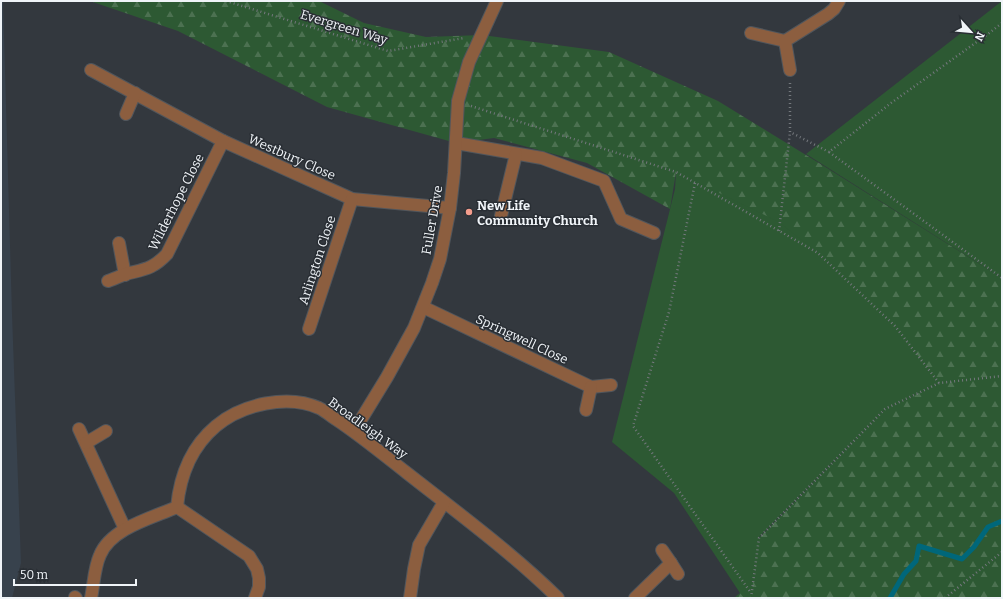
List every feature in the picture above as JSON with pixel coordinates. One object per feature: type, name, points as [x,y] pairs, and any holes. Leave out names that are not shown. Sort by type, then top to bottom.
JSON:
[{"type":"street","name":"Fuller Drive","points":[[354,432],[387,378],[414,328],[440,259],[450,208],[458,101],[469,62],[497,1]]},
{"type":"street","points":[[751,33],[785,41],[828,14],[834,9],[839,1]]},
{"type":"street","points":[[785,41],[790,70]]},
{"type":"street","name":"Westbury Close","points":[[91,70],[223,141],[352,199],[450,208]]},
{"type":"street","points":[[126,114],[135,93]]},
{"type":"street","name":"Wilderhope Close","points":[[108,281],[125,274],[146,270],[154,266],[167,254],[223,141]]},
{"type":"street","points":[[456,143],[542,158],[604,181],[621,219],[654,233]]},
{"type":"street","points":[[501,216],[516,154]]},
{"type":"street","name":"Arlington Close","points":[[309,330],[352,199]]},
{"type":"street","points":[[119,243],[125,274]]},
{"type":"street","name":"Springwell Close","points":[[423,307],[591,387]]},
{"type":"street","points":[[586,410],[591,387],[611,385]]},
{"type":"street","name":"Broadleigh Way","points":[[178,507],[178,491],[188,460],[207,433],[220,422],[247,408],[276,402],[305,404],[319,408],[354,432],[504,550],[558,598]]},
{"type":"street","points":[[79,429],[125,529]]},
{"type":"street","points":[[86,443],[106,431]]},
{"type":"street","points":[[410,598],[419,545],[444,502]]},
{"type":"street","points":[[91,598],[96,565],[100,554],[110,539],[125,529],[178,507],[249,556],[257,569],[259,578],[259,587],[255,598]]},
{"type":"street","points":[[662,550],[678,574]]},
{"type":"street","points":[[635,598],[671,563]]},
{"type":"path","name":"Evergreen Way","points":[[226,1],[388,51],[482,35]]},
{"type":"path","points":[[829,152],[891,103],[1002,23]]},
{"type":"path","points":[[779,231],[790,132],[790,70]]},
{"type":"path","points":[[458,101],[676,172],[818,253],[895,326],[939,383]]},
{"type":"path","points":[[790,132],[829,152],[1002,278]]},
{"type":"path","points":[[695,183],[669,312],[633,426],[752,593]]},
{"type":"path","points":[[751,598],[759,538],[885,409],[939,383],[1002,376]]},
{"type":"path","points":[[945,598],[1002,552]]},
{"type":"shaded area","points":[[1,1],[3,1],[21,563],[12,598],[1,598]]},
{"type":"green space","points":[[90,1],[319,1],[364,23],[426,37],[482,35],[609,52],[718,101],[1002,278],[1002,598],[734,598],[740,593],[759,538],[885,409],[939,383],[676,172],[670,209],[587,163],[494,138],[456,143],[327,107],[178,31]]},
{"type":"green space","points":[[1002,1],[1002,278],[806,154]]},
{"type":"green space","points":[[676,172],[779,222],[818,253],[895,326],[939,383],[885,409],[759,537],[751,598],[744,598],[740,593],[674,493],[612,442],[675,189]]},
{"type":"waterway","points":[[890,598],[904,574],[916,561],[919,546],[962,559],[974,547],[988,527],[1002,521]]},
{"type":"place","name":"New Life Community Church","points":[[469,212]]}]
